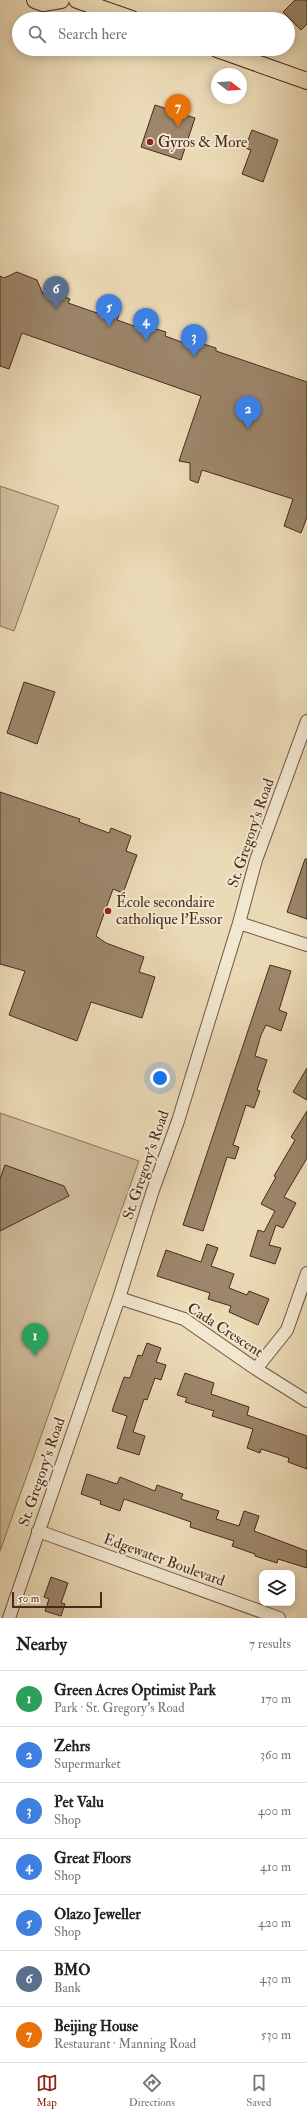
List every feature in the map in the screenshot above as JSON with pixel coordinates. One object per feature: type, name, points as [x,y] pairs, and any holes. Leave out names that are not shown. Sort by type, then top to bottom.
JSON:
[{"type":"main road","points":[[35,0],[43,3],[61,0]]},
{"type":"main road","points":[[77,0],[112,12]]},
{"type":"main road","points":[[237,56],[307,81]]},
{"type":"street","name":"St. Gregory's Road","points":[[9,1618],[119,1298],[153,1190],[178,1121],[239,923],[256,860],[307,721]]},
{"type":"street","points":[[239,923],[307,946]]},
{"type":"street","points":[[256,1369],[287,1330],[307,1272]]},
{"type":"street","name":"Cada Crescent","points":[[119,1298],[184,1319],[256,1369],[307,1401]]},
{"type":"street","name":"Edgewater Boulevard","points":[[38,1532],[279,1618]]},
{"type":"shaded area","points":[[0,486],[59,506],[14,631],[0,626]]},
{"type":"shaded area","points":[[0,1113],[139,1161],[0,1551]]},
{"type":"building","points":[[295,0],[307,0],[307,24],[301,30],[295,24],[295,12],[283,12]]},
{"type":"building","points":[[155,105],[195,118],[181,160],[141,147]]},
{"type":"building","points":[[252,130],[278,140],[263,182],[242,174],[251,150],[245,148]]},
{"type":"building","points":[[17,272],[37,280],[43,294],[49,291],[70,299],[68,303],[97,313],[99,309],[119,315],[117,320],[148,331],[150,327],[166,332],[165,336],[195,347],[197,342],[216,348],[216,351],[307,382],[307,517],[301,533],[284,526],[293,499],[202,470],[198,483],[190,480],[190,463],[179,461],[201,396],[22,333],[9,369],[0,366],[0,276],[4,278]]},
{"type":"building","points":[[24,682],[55,692],[37,744],[7,733]]},
{"type":"building","points":[[0,792],[80,819],[79,822],[109,833],[111,828],[131,836],[126,851],[137,855],[123,893],[113,889],[96,936],[106,943],[144,957],[139,972],[155,977],[142,1018],[91,1002],[77,1041],[9,1015],[25,971],[0,964]]},
{"type":"building","points":[[305,859],[307,859],[307,919],[287,912]]},
{"type":"building","points":[[270,965],[291,971],[279,1010],[287,1013],[281,1031],[266,1025],[261,1035],[255,1056],[267,1060],[257,1090],[260,1091],[254,1108],[246,1105],[233,1145],[239,1147],[235,1159],[227,1157],[203,1231],[183,1225]]},
{"type":"building","points":[[307,1068],[307,1100],[293,1092]]},
{"type":"building","points":[[307,1111],[307,1158],[284,1197],[296,1203],[283,1228],[276,1225],[269,1245],[281,1248],[275,1264],[250,1256],[258,1230],[264,1232],[275,1211],[261,1204],[276,1177],[274,1176],[295,1140],[291,1137]]},
{"type":"building","points":[[5,1165],[64,1186],[69,1196],[0,1231],[0,1179]]},
{"type":"building","points":[[207,1244],[218,1248],[211,1266],[234,1274],[229,1288],[247,1295],[249,1291],[269,1299],[258,1325],[229,1312],[231,1306],[208,1299],[210,1293],[157,1276],[166,1250],[201,1262]]},
{"type":"building","points":[[147,1343],[161,1348],[156,1362],[166,1365],[161,1380],[155,1378],[147,1400],[144,1399],[133,1432],[145,1436],[139,1455],[117,1448],[127,1416],[112,1411],[124,1377],[130,1378],[138,1355],[142,1356]]},
{"type":"building","points":[[185,1373],[214,1383],[211,1394],[249,1407],[247,1415],[307,1436],[307,1469],[288,1462],[289,1458],[261,1449],[260,1453],[247,1448],[253,1429],[212,1416],[214,1411],[185,1402],[187,1398],[177,1395]]},
{"type":"building","points":[[87,1474],[117,1484],[120,1477],[155,1491],[157,1485],[183,1494],[181,1499],[219,1511],[216,1519],[239,1526],[244,1511],[259,1516],[254,1531],[307,1551],[307,1568],[278,1559],[277,1563],[255,1556],[255,1554],[232,1546],[234,1541],[190,1527],[191,1522],[124,1499],[120,1511],[100,1504],[101,1501],[81,1494]]},
{"type":"building","points":[[51,1577],[68,1583],[61,1603],[65,1604],[61,1616],[45,1611],[49,1599],[44,1597]]},
{"type":"place","name":"Beijing House","points":[[178,127]]},
{"type":"place","name":"Gyros & More","points":[[150,142]]},
{"type":"place","name":"BMO","points":[[56,309]]},
{"type":"place","name":"Olazo Jeweller","points":[[109,327]]},
{"type":"place","name":"Great Floors","points":[[146,341]]},
{"type":"place","name":"Pet Valu","points":[[194,357]]},
{"type":"place","name":"Zehrs","points":[[248,429]]},
{"type":"place","name":"École secondaire catholique l'Essor","points":[[108,911]]},
{"type":"place","name":"Green Acres Optimist Park","points":[[35,1356]]}]
